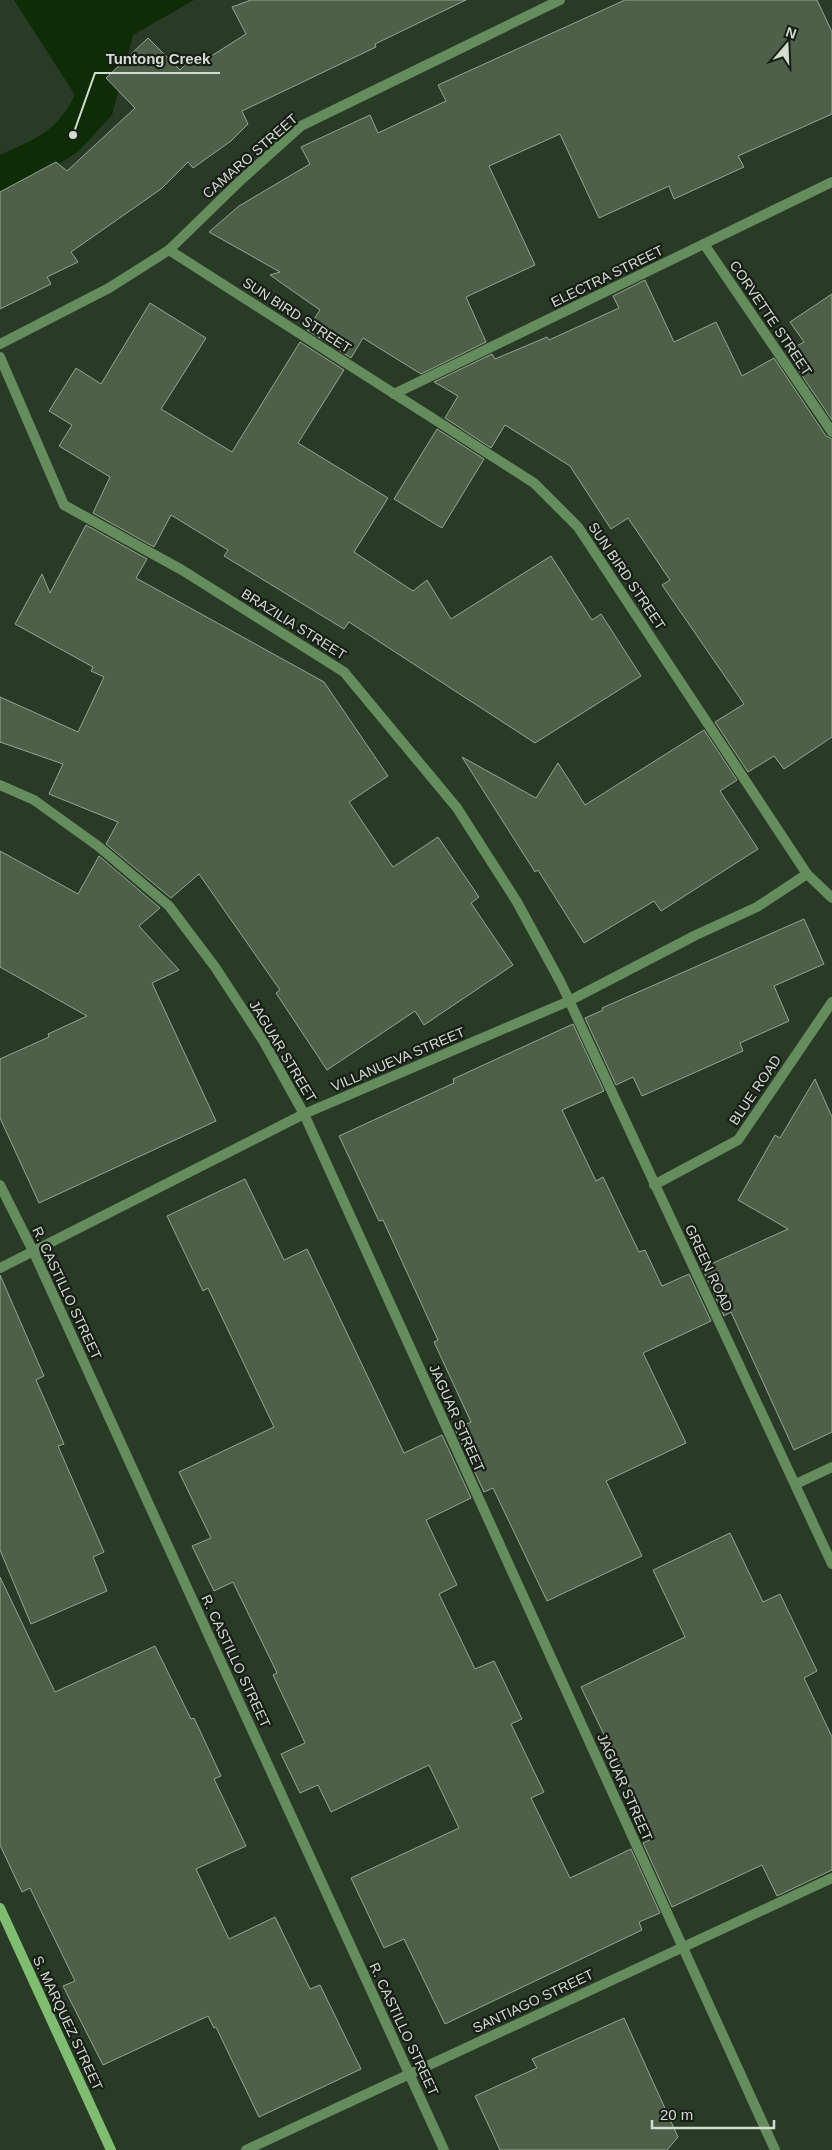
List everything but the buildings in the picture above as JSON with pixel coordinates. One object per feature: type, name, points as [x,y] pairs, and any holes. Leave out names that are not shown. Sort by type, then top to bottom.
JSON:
[{"type":"street","name":"CAMARO STREET","points":[[0,344],[109,288],[170,250],[242,179],[301,126],[560,0]]},
{"type":"street","name":"ELECTRA STREET","points":[[394,394],[832,182]]},
{"type":"street","name":"CORVETTE STREET","points":[[704,244],[832,432]]},
{"type":"street","name":"SUN BIRD STREET","points":[[170,250],[534,483],[578,527],[806,874],[832,898]]},
{"type":"street","name":"BRAZILIA STREET","points":[[0,357],[64,505],[182,570],[344,672],[457,808],[517,902],[561,984]]},
{"type":"street","name":"JAGUAR STREET","points":[[0,785],[34,800],[98,846],[169,906],[215,967],[264,1042],[304,1114],[774,2150]]},
{"type":"street","name":"VILLANUEVA STREET","points":[[0,1268],[34,1253],[304,1114],[569,1001],[757,907],[806,874]]},
{"type":"street","name":"GREEN ROAD","points":[[561,984],[832,1564]]},
{"type":"street","name":"BLUE ROAD","points":[[654,1185],[738,1140],[832,1002]]},
{"type":"street","name":"R. CASTILLO STREET","points":[[0,1185],[34,1253],[444,2150]]},
{"type":"street","points":[[796,1484],[832,1467]]},
{"type":"street","name":"SANTIAGO STREET","points":[[246,2150],[832,1878]]},
{"type":"street","name":"S. MARQUEZ STREET","points":[[0,1908],[111,2150]]},
{"type":"shaded area","points":[[14,0],[194,0],[133,35],[112,115],[78,152],[0,200],[0,155],[34,139],[53,126],[61,118],[75,95]]},
{"type":"place","name":"Tuntong Creek","points":[[73,135]]}]
